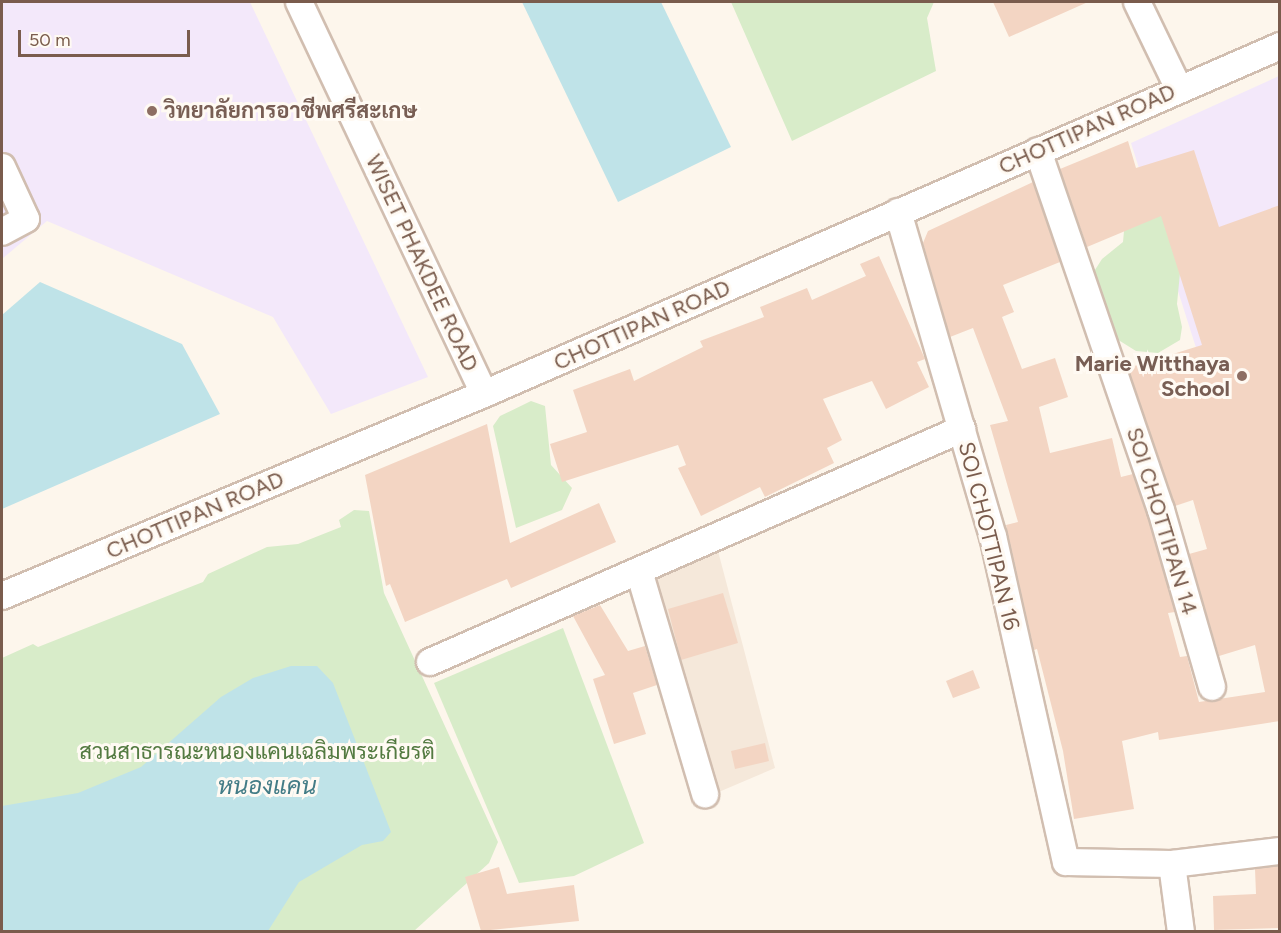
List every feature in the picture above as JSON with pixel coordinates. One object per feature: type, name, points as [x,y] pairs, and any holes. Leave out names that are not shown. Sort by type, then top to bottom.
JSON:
[{"type":"street","name":"WISET PHAKDEE ROAD","points":[[299,2],[484,394]]},
{"type":"street","points":[[1137,2],[1179,89]]},
{"type":"street","name":"CHOTTIPAN ROAD","points":[[2,596],[484,394],[1280,46]]},
{"type":"street","name":"SOI CHOTTIPAN 14","points":[[1038,151],[1161,510],[1212,687]]},
{"type":"street","points":[[2,167],[26,219],[2,232]]},
{"type":"street","name":"SOI CHOTTIPAN 16","points":[[898,212],[993,536],[1066,862],[1172,864]]},
{"type":"street","points":[[430,662],[962,429]]},
{"type":"street","points":[[639,571],[705,794]]},
{"type":"street","points":[[1181,932],[1172,864],[1280,851]]},
{"type":"shaded area","name":"วิทยาลัยการอาชีพศรีสะเกษ","points":[[2,2],[250,2],[428,377],[331,414],[273,317],[47,221],[2,259]]},
{"type":"shaded area","name":"Marie Witthaya School","points":[[1279,76],[1279,609],[1131,143]]},
{"type":"shaded area","points":[[718,551],[775,768],[714,794],[652,578]]},
{"type":"green space","points":[[731,2],[934,2],[927,18],[936,71],[792,141]]},
{"type":"green space","points":[[1160,204],[1182,252],[1177,304],[1182,327],[1180,340],[1158,353],[1136,351],[1112,336],[1093,273],[1102,259],[1123,242],[1126,209]]},
{"type":"green space","points":[[531,401],[545,406],[551,465],[572,488],[562,510],[516,528],[493,426],[500,416]]},
{"type":"green space","name":"สวนสาธารณะหนองแคนเฉลิมพระเกียรติ","points":[[354,510],[369,511],[384,593],[498,842],[489,863],[414,931],[2,932],[2,658],[33,644],[38,647],[203,582],[208,574],[267,547],[298,544],[341,527],[339,520]]},
{"type":"green space","points":[[563,628],[644,843],[574,876],[519,883],[434,683]]},
{"type":"water","points":[[522,2],[661,2],[731,147],[618,202]]},
{"type":"water","points":[[40,282],[182,344],[220,414],[2,509],[2,315]]},
{"type":"water","name":"หนองแคน","points":[[291,666],[317,666],[333,683],[391,832],[383,841],[362,845],[299,882],[268,931],[2,931],[2,806],[78,793],[141,767],[221,697],[253,678]]},
{"type":"building","points":[[993,2],[1088,2],[1009,37]]},
{"type":"building","points":[[1128,141],[1136,168],[1194,150],[1219,227],[1280,205],[1280,721],[1159,740],[1158,732],[1122,741],[1134,809],[1074,819],[1063,751],[1037,649],[1034,650],[1006,525],[1018,522],[990,425],[1008,421],[973,328],[950,337],[923,243],[928,231],[1033,182],[1060,262],[1003,285],[1014,312],[1002,317],[1022,369],[1055,358],[1068,397],[1039,407],[1050,453],[1112,438],[1121,477],[1133,474],[1147,515],[1175,612],[1168,613],[1180,657],[1187,656],[1199,702],[1265,692],[1255,645],[1219,656],[1189,554],[1207,549],[1193,500],[1175,506],[1128,368],[1202,345],[1161,216],[1087,247],[1060,169]]},
{"type":"building","points":[[879,256],[925,359],[917,362],[929,387],[886,409],[872,381],[823,399],[842,440],[827,448],[834,463],[765,497],[760,487],[701,516],[678,468],[686,465],[678,445],[562,482],[550,444],[587,432],[573,390],[630,369],[634,381],[703,347],[700,341],[764,317],[760,307],[807,288],[812,300],[866,276],[860,264]]},
{"type":"building","points":[[487,424],[510,543],[599,503],[616,542],[511,588],[507,579],[405,622],[390,584],[386,586],[365,475]]},
{"type":"building","points":[[723,593],[738,643],[681,660],[668,609]]},
{"type":"building","points":[[600,605],[628,651],[645,646],[657,685],[633,693],[646,734],[614,744],[593,679],[605,675],[573,616]]},
{"type":"building","points":[[973,670],[980,688],[953,698],[946,681]]},
{"type":"building","points":[[765,743],[769,761],[735,769],[731,751]]},
{"type":"building","points":[[1280,866],[1280,928],[1214,930],[1213,896],[1256,894],[1255,869]]},
{"type":"building","points":[[499,867],[507,894],[574,885],[579,921],[481,931],[465,877]]},
{"type":"place","name":"วิทยาลัยการอาชีพศรีสะเกษ","points":[[152,111]]},
{"type":"place","name":"Marie Witthaya School","points":[[1242,376]]}]
